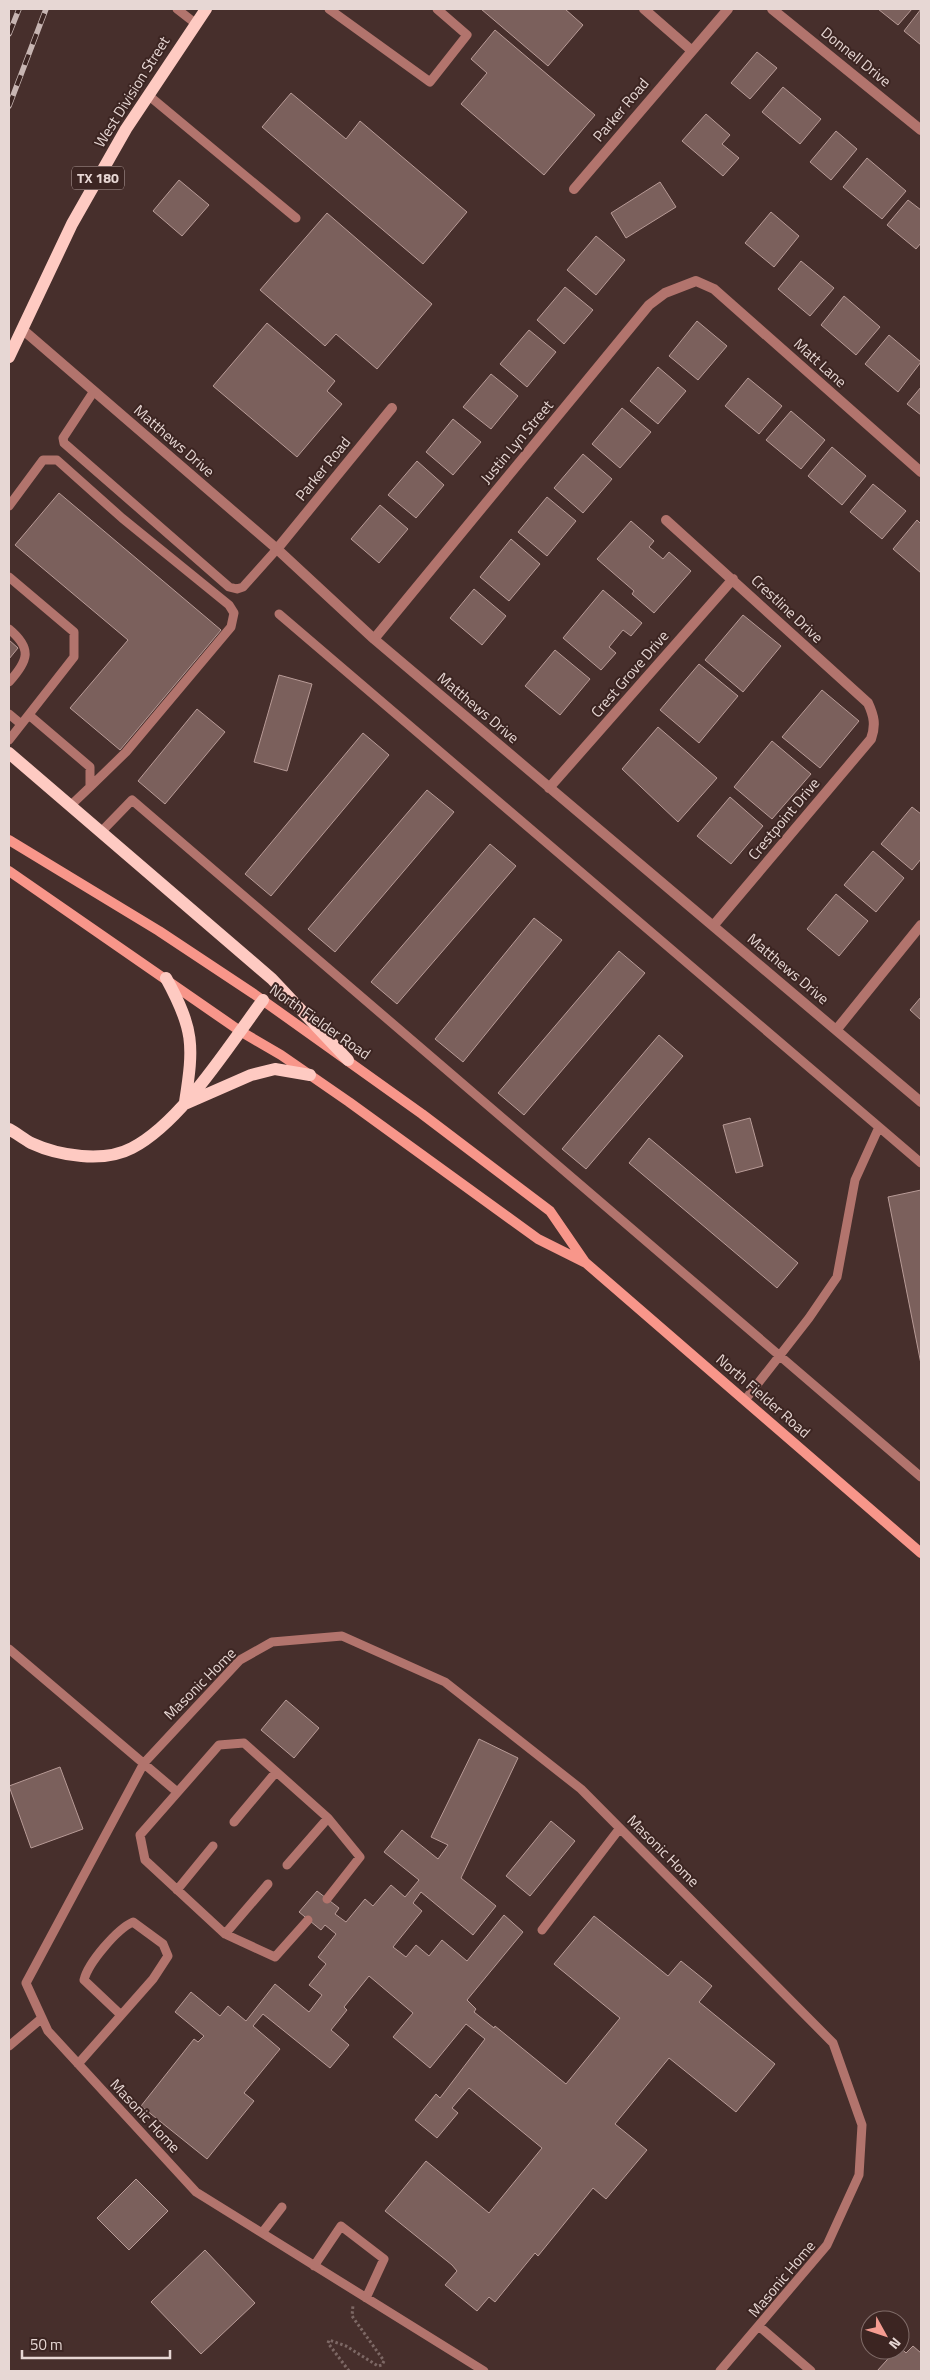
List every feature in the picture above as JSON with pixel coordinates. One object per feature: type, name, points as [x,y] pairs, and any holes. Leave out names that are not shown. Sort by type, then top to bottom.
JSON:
[{"type":"main road","name":"West Division Street","points":[[9,357],[72,224],[126,129],[195,22],[206,9]]},
{"type":"main road","points":[[9,753],[272,979],[348,1060]]},
{"type":"main road","name":"North Fielder Road","points":[[9,840],[159,931],[263,1000],[348,1060],[550,1211],[586,1262],[921,1553]]},
{"type":"main road","name":"North Fielder Road","points":[[9,871],[240,1031],[310,1075],[538,1239],[586,1262]]},
{"type":"main road","points":[[166,978],[184,1010],[191,1039],[189,1076],[184,1104]]},
{"type":"main road","points":[[9,1129],[31,1143],[64,1153],[105,1156],[132,1148],[156,1131],[184,1104],[263,1000]]},
{"type":"main road","points":[[184,1104],[251,1075],[275,1070],[310,1075]]},
{"type":"street","points":[[644,9],[691,50]]},
{"type":"street","name":"Parker Road","points":[[574,189],[728,9]]},
{"type":"street","name":"Donnell Drive","points":[[772,9],[921,130]]},
{"type":"street","name":"Matt Lane","points":[[696,281],[714,289],[921,472]]},
{"type":"street","name":"Justin Lyn Street","points":[[374,639],[649,305],[666,293],[696,281]]},
{"type":"street","name":"Matthews Drive","points":[[22,329],[277,549],[374,639],[921,1102]]},
{"type":"street","name":"Parker Road","points":[[277,549],[392,408]]},
{"type":"street","name":"Crestline Drive","points":[[666,520],[868,703],[874,716],[875,729]]},
{"type":"street","name":"Crest Grove Drive","points":[[550,788],[732,579]]},
{"type":"street","name":"Crestpoint Drive","points":[[713,926],[871,739],[875,729]]},
{"type":"street","points":[[837,1029],[921,925]]},
{"type":"lane","points":[[177,9],[195,22]]},
{"type":"lane","points":[[328,9],[430,82],[467,35],[437,9]]},
{"type":"lane","points":[[148,96],[296,218]]},
{"type":"lane","points":[[94,391],[63,438],[64,443],[229,587],[237,589],[243,586],[277,549]]},
{"type":"lane","points":[[9,506],[42,460],[52,458],[57,460],[122,518],[229,605],[234,613],[230,627],[126,752],[70,806]]},
{"type":"lane","points":[[9,577],[74,632],[75,640],[74,657],[9,740]]},
{"type":"lane","points":[[279,614],[921,1163]]},
{"type":"lane","points":[[9,629],[20,638],[25,647],[25,658],[20,670],[9,682]]},
{"type":"lane","points":[[9,714],[21,724]]},
{"type":"lane","points":[[29,714],[90,767],[90,787]]},
{"type":"lane","points":[[100,832],[132,800],[921,1478]]},
{"type":"lane","points":[[745,1400],[809,1318],[837,1277],[855,1180],[879,1127]]},
{"type":"lane","name":"Masonic Home","points":[[484,2371],[196,2192],[48,2031],[26,1983],[144,1763],[240,1660],[272,1642],[342,1636],[445,1682],[581,1789],[833,2043],[862,2125],[859,2175],[827,2245],[720,2371]]},
{"type":"lane","points":[[9,1649],[176,1791]]},
{"type":"lane","points":[[308,1920],[275,1957],[225,1934],[146,1860],[140,1835],[176,1791],[219,1745],[244,1743],[328,1818],[360,1856],[327,1899]]},
{"type":"lane","points":[[234,1822],[276,1772]]},
{"type":"lane","points":[[287,1865],[328,1818]]},
{"type":"lane","points":[[542,1930],[620,1828]]},
{"type":"lane","points":[[177,1890],[214,1846]]},
{"type":"lane","points":[[225,1934],[268,1884]]},
{"type":"lane","points":[[78,2064],[121,2016],[153,1979],[168,1956],[163,1944],[132,1922],[123,1926],[86,1970],[84,1980],[121,2016]]},
{"type":"lane","points":[[9,2046],[42,2018]]},
{"type":"lane","points":[[262,2233],[282,2207]]},
{"type":"lane","points":[[314,2266],[341,2226],[384,2259],[363,2296]]},
{"type":"lane","points":[[760,2326],[810,2371]]},
{"type":"path","points":[[349,2371],[328,2343],[329,2340],[346,2346],[378,2366],[384,2361],[350,2312],[363,2296]]},
{"type":"building","points":[[481,9],[565,9],[583,25],[548,66]]},
{"type":"building","points":[[878,9],[912,9],[898,25]]},
{"type":"building","points":[[921,9],[921,45],[904,31]]},
{"type":"building","points":[[495,30],[595,115],[544,175],[461,104],[487,73],[471,59]]},
{"type":"building","points":[[757,52],[777,68],[750,99],[731,83]]},
{"type":"building","points":[[783,87],[821,119],[800,144],[762,112]]},
{"type":"building","points":[[291,93],[346,139],[360,121],[467,212],[423,264],[262,127]]},
{"type":"building","points":[[706,114],[730,135],[722,144],[739,158],[723,176],[682,141]]},
{"type":"building","points":[[836,131],[857,149],[831,180],[810,162]]},
{"type":"building","points":[[867,158],[906,191],[882,219],[843,187]]},
{"type":"building","points":[[179,180],[209,205],[182,236],[153,211]]},
{"type":"building","points":[[660,182],[676,207],[626,238],[611,213]]},
{"type":"building","points":[[908,200],[921,210],[921,243],[916,249],[887,225]]},
{"type":"building","points":[[771,212],[799,236],[774,267],[745,243]]},
{"type":"building","points":[[327,213],[432,304],[377,369],[336,334],[325,346],[260,290]]},
{"type":"building","points":[[596,236],[625,260],[596,295],[567,270]]},
{"type":"building","points":[[801,261],[834,288],[810,316],[778,289]]},
{"type":"building","points":[[565,287],[593,310],[564,344],[537,320]]},
{"type":"building","points":[[844,296],[880,327],[856,355],[821,325]]},
{"type":"building","points":[[697,321],[727,346],[698,380],[669,356]]},
{"type":"building","points":[[267,323],[335,381],[327,391],[342,404],[297,457],[213,386]]},
{"type":"building","points":[[529,330],[556,352],[527,387],[500,364]]},
{"type":"building","points":[[889,335],[921,362],[898,392],[865,364]]},
{"type":"building","points":[[658,367],[686,391],[658,424],[630,401]]},
{"type":"building","points":[[491,374],[518,396],[491,429],[463,407]]},
{"type":"building","points":[[748,378],[782,406],[759,434],[725,406]]},
{"type":"building","points":[[921,387],[921,415],[907,404]]},
{"type":"building","points":[[622,408],[651,432],[620,468],[592,444]]},
{"type":"building","points":[[791,411],[825,440],[801,469],[766,440]]},
{"type":"building","points":[[453,419],[481,442],[453,475],[426,452]]},
{"type":"building","points":[[832,447],[866,476],[842,505],[808,476]]},
{"type":"building","points":[[583,454],[612,479],[583,513],[554,488]]},
{"type":"building","points":[[417,461],[444,485],[416,518],[388,495]]},
{"type":"building","points":[[873,484],[906,511],[882,539],[850,512]]},
{"type":"building","points":[[59,493],[221,630],[120,750],[70,708],[128,640],[15,545]]},
{"type":"building","points":[[547,497],[576,521],[547,556],[518,532]]},
{"type":"building","points":[[380,505],[408,529],[379,563],[351,539]]},
{"type":"building","points":[[917,520],[921,524],[921,573],[893,549]]},
{"type":"building","points":[[631,521],[654,541],[649,547],[663,559],[669,552],[691,571],[654,613],[632,594],[634,591],[597,559]]},
{"type":"building","points":[[511,539],[540,564],[509,601],[480,577]]},
{"type":"building","points":[[474,589],[506,616],[482,645],[450,618]]},
{"type":"building","points":[[603,590],[642,623],[631,636],[623,630],[609,647],[616,653],[601,670],[563,638]]},
{"type":"building","points":[[743,615],[781,646],[743,692],[705,660]]},
{"type":"building","points":[[9,640],[18,648],[9,659]]},
{"type":"building","points":[[555,650],[590,679],[560,715],[525,686]]},
{"type":"building","points":[[699,664],[738,696],[699,743],[660,710]]},
{"type":"building","points":[[279,675],[312,684],[287,771],[254,762]]},
{"type":"building","points":[[822,690],[859,721],[820,768],[782,737]]},
{"type":"building","points":[[197,709],[225,732],[165,804],[138,781]]},
{"type":"building","points":[[658,727],[717,778],[678,822],[622,769]]},
{"type":"building","points":[[363,733],[389,755],[271,896],[245,874]]},
{"type":"building","points":[[772,741],[811,774],[772,819],[734,787]]},
{"type":"building","points":[[427,790],[454,812],[335,952],[308,929]]},
{"type":"building","points":[[730,797],[763,826],[731,864],[697,836]]},
{"type":"building","points":[[912,807],[921,814],[921,859],[912,870],[881,844]]},
{"type":"building","points":[[490,844],[516,866],[397,1004],[371,982]]},
{"type":"building","points":[[873,851],[904,878],[876,912],[844,885]]},
{"type":"building","points":[[836,894],[868,921],[839,956],[807,929]]},
{"type":"building","points":[[534,918],[562,940],[463,1062],[435,1039]]},
{"type":"building","points":[[619,951],[645,973],[524,1115],[498,1093]]},
{"type":"building","points":[[921,997],[921,1020],[910,1010]]},
{"type":"building","points":[[659,1035],[683,1056],[586,1169],[562,1149]]},
{"type":"building","points":[[750,1118],[763,1166],[736,1173],[723,1125]]},
{"type":"building","points":[[649,1138],[798,1263],[777,1288],[629,1163]]},
{"type":"building","points":[[921,1190],[921,1364],[888,1197]]},
{"type":"building","points":[[286,1700],[319,1728],[294,1758],[261,1730]]},
{"type":"building","points":[[479,1739],[518,1758],[461,1878],[496,1906],[473,1935],[421,1892],[413,1903],[422,1911],[393,1947],[406,1957],[416,1945],[429,1956],[442,1940],[467,1961],[504,1915],[523,1932],[467,2000],[476,2009],[474,2012],[494,2028],[495,2026],[566,2084],[620,2018],[554,1964],[594,1916],[668,1976],[681,1961],[712,1986],[699,2002],[775,2064],[736,2112],[669,2058],[615,2124],[647,2150],[606,2199],[593,2188],[538,2256],[535,2253],[495,2302],[489,2297],[477,2311],[445,2285],[457,2271],[452,2265],[385,2211],[426,2161],[489,2213],[542,2148],[469,2088],[452,2108],[458,2113],[437,2138],[415,2120],[436,2094],[440,2098],[485,2039],[466,2024],[430,2068],[393,2037],[413,2013],[369,1976],[344,2007],[347,2010],[331,2030],[349,2045],[330,2068],[263,2014],[253,2026],[280,2049],[244,2093],[254,2101],[207,2159],[141,2106],[194,2039],[198,2042],[204,2036],[175,2012],[191,1992],[220,2016],[228,2006],[246,2021],[275,1984],[309,2012],[322,1995],[309,1985],[326,1964],[318,1957],[336,1934],[325,1925],[321,1930],[299,1912],[317,1891],[339,1908],[335,1914],[346,1922],[365,1899],[373,1906],[391,1885],[405,1897],[419,1880],[384,1852],[402,1830],[438,1859],[448,1845],[431,1837]]},
{"type":"building","points":[[60,1767],[83,1829],[31,1848],[9,1786]]},
{"type":"building","points":[[551,1821],[575,1841],[530,1896],[506,1876]]},
{"type":"building","points":[[136,2179],[168,2211],[129,2250],[97,2218]]},
{"type":"building","points":[[205,2250],[255,2303],[201,2354],[151,2302]]},
{"type":"building","points":[[913,2346],[921,2353],[921,2371],[877,2371],[887,2360],[910,2360],[910,2349]]},
{"type":"railway","points":[[9,34],[19,9]]},
{"type":"railway","points":[[9,106],[46,9]]}]
